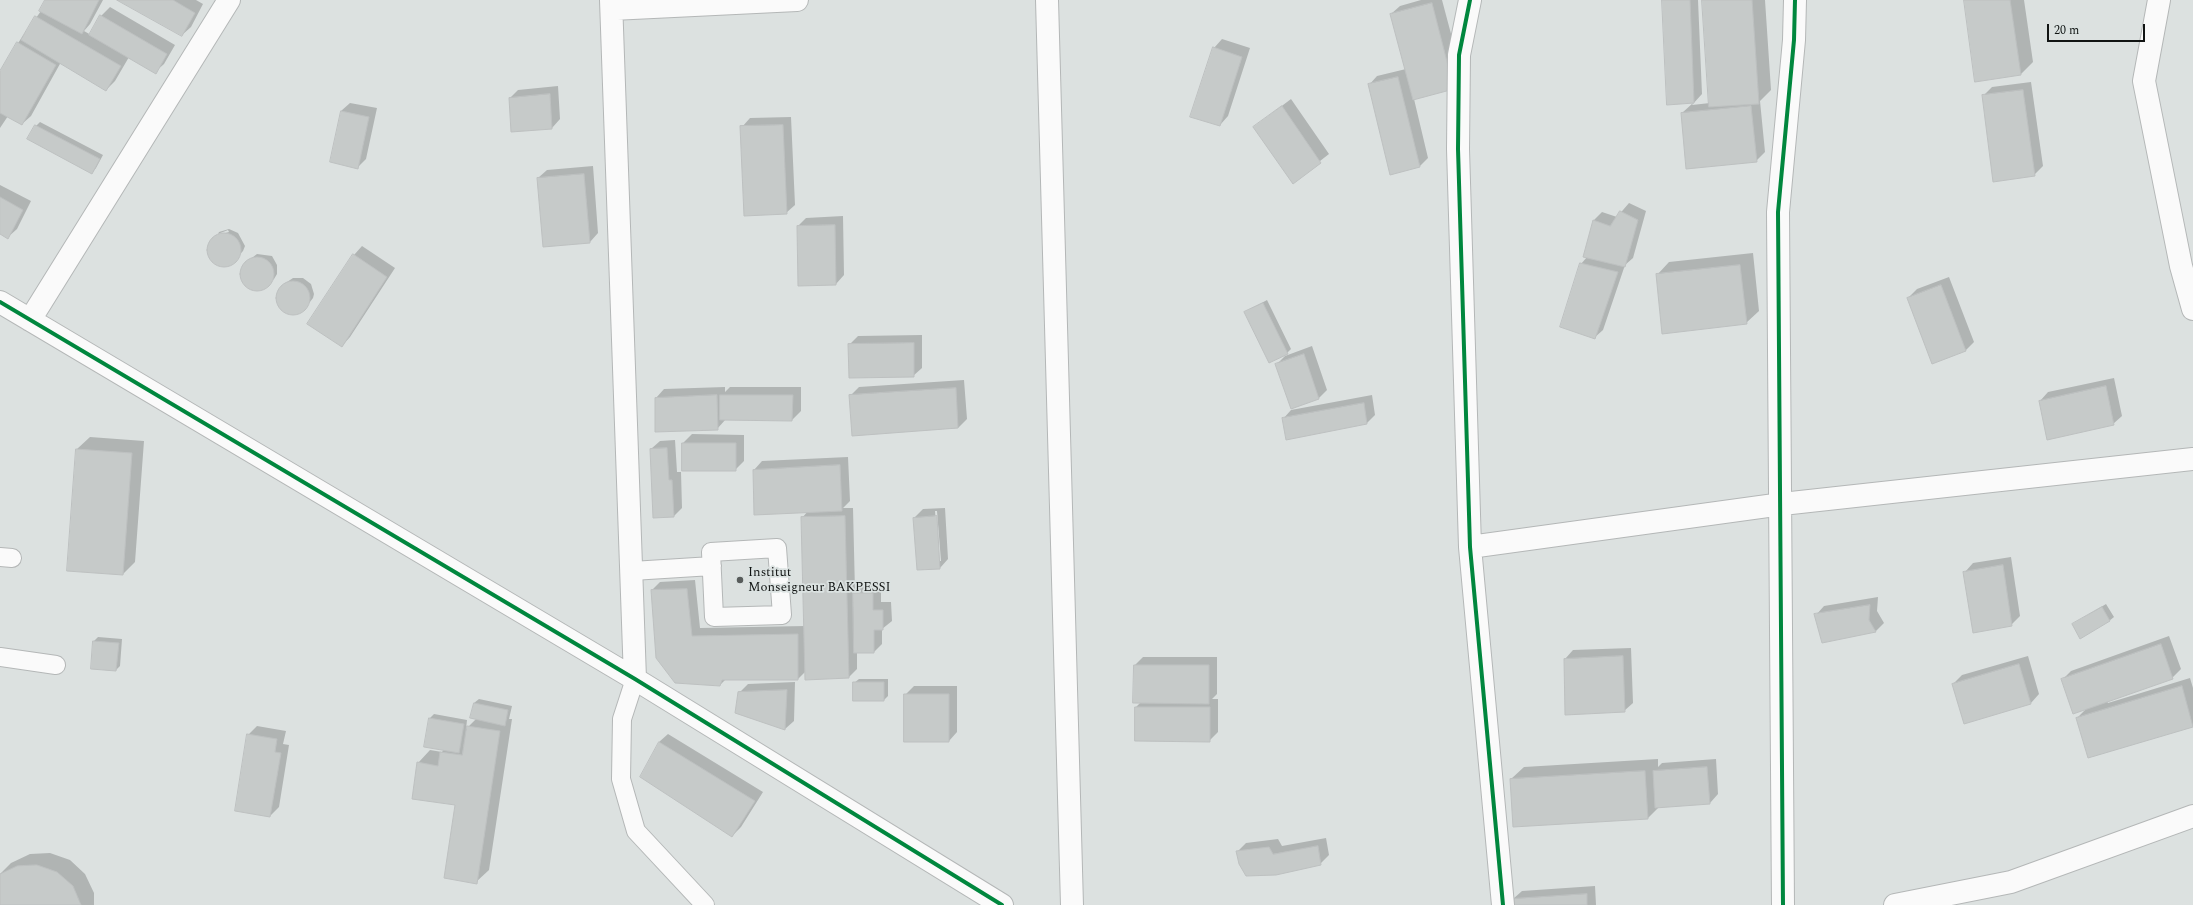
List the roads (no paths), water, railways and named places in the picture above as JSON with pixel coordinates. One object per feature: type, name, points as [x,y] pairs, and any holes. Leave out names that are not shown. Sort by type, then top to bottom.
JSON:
[{"type":"street","points":[[30,320],[229,0]]},
{"type":"street","points":[[635,679],[611,4],[797,0]]},
{"type":"street","points":[[1047,0],[1072,905]]},
{"type":"street","points":[[1470,0],[1459,55],[1458,149],[1470,547],[1503,905]]},
{"type":"street","points":[[1783,905],[1782,504],[1778,212],[1794,40],[1795,0]]},
{"type":"street","points":[[2159,0],[2144,80],[2181,266],[2193,309]]},
{"type":"street","points":[[0,302],[635,679],[1002,905]]},
{"type":"street","points":[[1470,547],[1782,504],[2193,459]]},
{"type":"street","points":[[1895,905],[2011,882],[2193,816]]},
{"type":"lane","points":[[777,548],[782,615],[714,617],[712,566],[711,552],[777,548]]},
{"type":"lane","points":[[632,571],[712,566]]},
{"type":"lane","points":[[0,657],[56,665]]},
{"type":"lane","points":[[635,679],[622,719],[621,779],[636,831],[705,905]]},
{"type":"place","name":"Institut Monseigneur BAKPESSI","points":[[740,580]]}]
